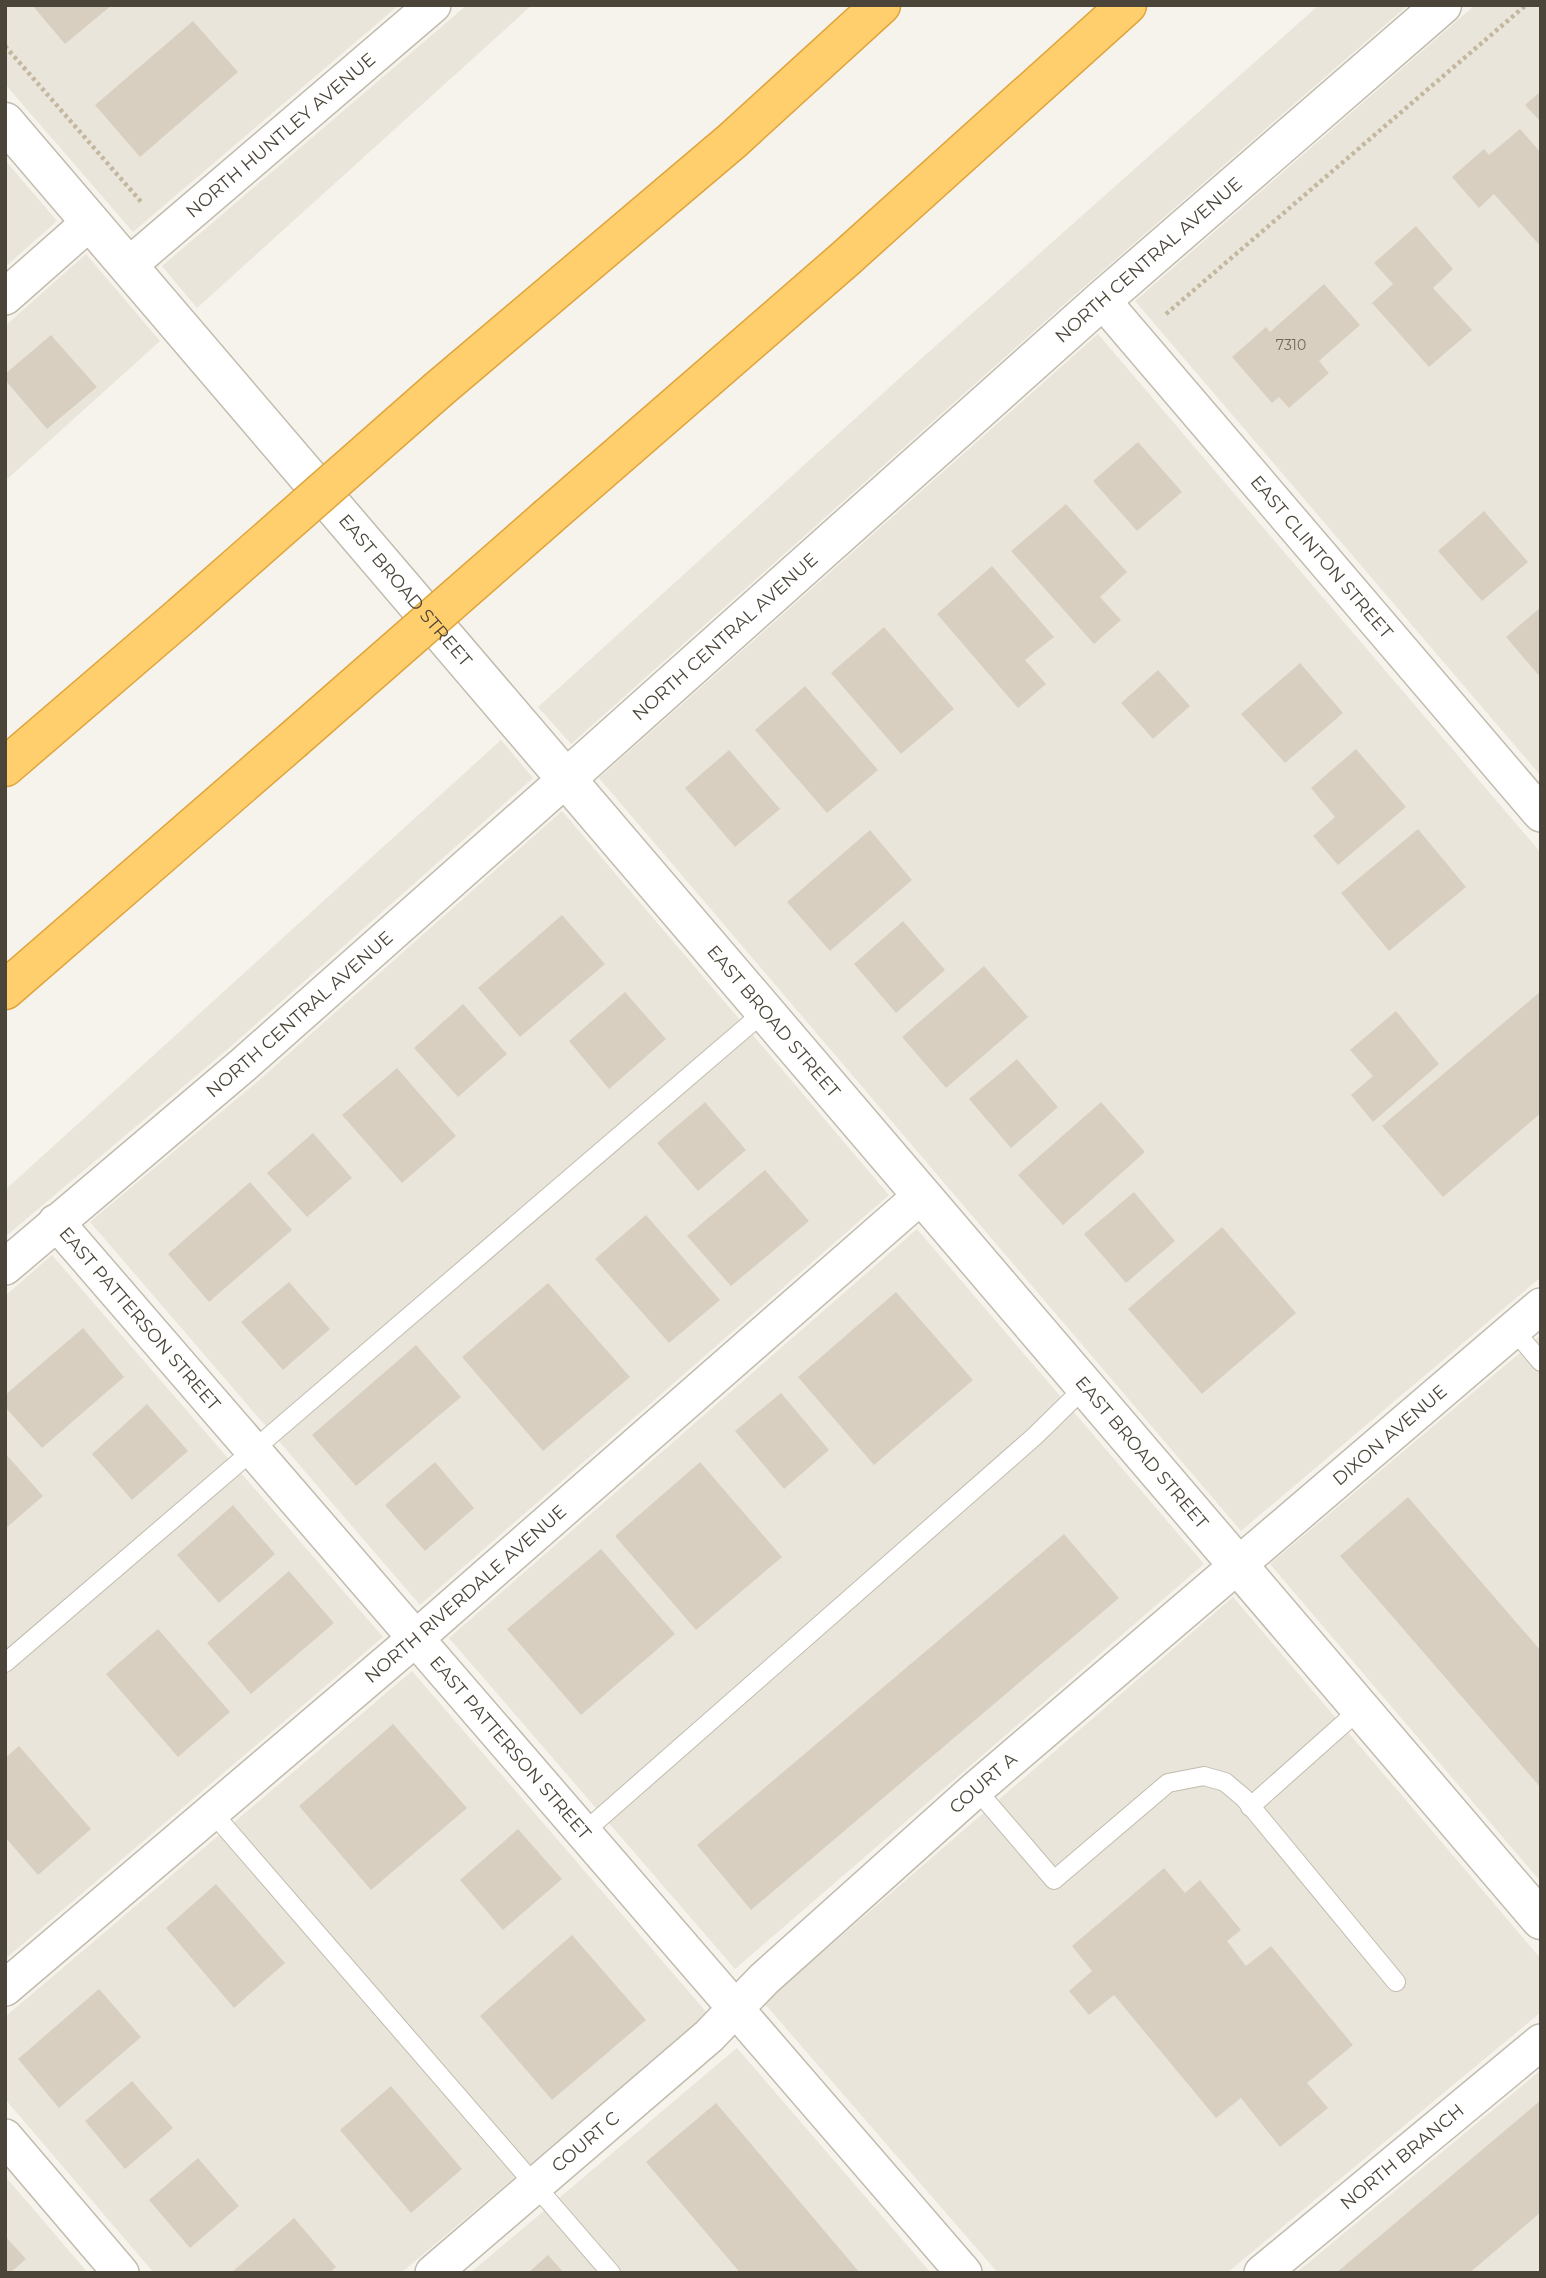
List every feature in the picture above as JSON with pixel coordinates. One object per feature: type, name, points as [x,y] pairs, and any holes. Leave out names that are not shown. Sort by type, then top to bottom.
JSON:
[{"type":"highway","points":[[5,767],[439,389],[732,141],[881,5]]},
{"type":"highway","points":[[5,990],[856,250],[1127,5]]},
{"type":"street","name":"NORTH HUNTLEY AVENUE","points":[[128,266],[433,5]]},
{"type":"street","name":"NORTH CENTRAL AVENUE","points":[[5,1267],[243,1065],[1102,300],[1442,5]]},
{"type":"street","name":"EAST BROAD STREET","points":[[5,122],[1541,1920]]},
{"type":"street","points":[[5,297],[91,221]]},
{"type":"street","name":"EAST CLINTON STREET","points":[[1102,300],[1541,814]]},
{"type":"street","name":"NORTH RIVERDALE AVENUE","points":[[5,1988],[416,1638],[922,1195]]},
{"type":"street","name":"EAST PATTERSON STREET","points":[[57,1222],[964,2273]]},
{"type":"street","name":"DIXON AVENUE","points":[[1237,1564],[1541,1306]]},
{"type":"street","name":"COURT A","points":[[737,2010],[764,1979],[976,1789],[1237,1564]]},
{"type":"street","name":"COURT C","points":[[433,2273],[737,2010]]},
{"type":"street","name":"NORTH BRANCH","points":[[1262,2273],[1541,2042]]},
{"type":"street","points":[[5,2137],[121,2273]]},
{"type":"lane","points":[[5,1663],[765,1011]]},
{"type":"lane","points":[[1513,1329],[1541,1362]]},
{"type":"lane","points":[[584,1832],[1035,1436],[1085,1387]]},
{"type":"lane","points":[[1250,1807],[1360,1709]]},
{"type":"lane","points":[[976,1789],[1054,1880],[1168,1783],[1204,1776],[1225,1782],[1250,1807],[1396,1982]]},
{"type":"lane","points":[[212,1812],[611,2273]]},
{"type":"path","points":[[1163,317],[1526,5]]},
{"type":"path","points":[[5,46],[168,232]]},
{"type":"shaded area","points":[[5,5],[399,5],[133,232],[5,84]]},
{"type":"shaded area","points":[[467,5],[532,5],[197,308],[162,266]]},
{"type":"shaded area","points":[[1319,5],[1408,5],[1069,300],[571,744],[538,707],[913,366]]},
{"type":"shaded area","points":[[1475,5],[1541,5],[1541,776],[1135,301]]},
{"type":"shaded area","points":[[5,160],[57,221],[5,267]]},
{"type":"shaded area","points":[[86,254],[160,341],[5,481],[5,326]]},
{"type":"shaded area","points":[[1098,334],[1541,853],[1541,1277],[1241,1531],[599,778]]},
{"type":"shaded area","points":[[501,740],[533,778],[229,1048],[5,1237],[5,1190]]},
{"type":"shaded area","points":[[562,811],[889,1195],[420,1605],[90,1222],[257,1082]]},
{"type":"shaded area","points":[[917,1229],[1204,1564],[735,1969],[449,1638]]},
{"type":"shaded area","points":[[52,1255],[383,1637],[5,1959],[5,1296]]},
{"type":"shaded area","points":[[1541,1335],[1541,1882],[1270,1564]]},
{"type":"shaded area","points":[[1233,1597],[1541,1959],[1541,2012],[1227,2273],[998,2273],[764,2003]]},
{"type":"shaded area","points":[[412,1671],[708,2014],[401,2273],[154,2273],[5,2099],[5,2017]]},
{"type":"shaded area","points":[[737,2048],[931,2273],[470,2273]]},
{"type":"shaded area","points":[[1541,2070],[1541,2273],[1296,2273]]},
{"type":"shaded area","points":[[5,2176],[88,2273],[5,2273]]},
{"type":"building","points":[[32,5],[112,5],[65,44]]},
{"type":"building","points":[[193,21],[238,72],[140,157],[95,105]]},
{"type":"building","points":[[1541,91],[1541,122],[1525,105]]},
{"type":"building","points":[[1520,129],[1541,153],[1541,247],[1494,194],[1479,208],[1452,177],[1484,149],[1489,155]]},
{"type":"building","points":[[1416,226],[1453,269],[1433,288],[1472,330],[1429,367],[1372,303],[1393,284],[1374,263]]},
{"type":"building","points":[[1324,284],[1360,325],[1319,361],[1329,373],[1289,408],[1279,397],[1272,403],[1232,357],[1266,327],[1270,332]]},
{"type":"building","points":[[51,335],[97,387],[47,429],[5,380],[5,374]]},
{"type":"building","points":[[1138,442],[1182,492],[1137,531],[1093,481]]},
{"type":"building","points":[[1066,504],[1127,572],[1100,597],[1121,620],[1094,644],[1011,551]]},
{"type":"building","points":[[1484,511],[1528,562],[1482,601],[1438,551]]},
{"type":"building","points":[[992,566],[1054,637],[1025,660],[1046,684],[1018,708],[937,614]]},
{"type":"building","points":[[1541,607],[1541,678],[1506,637]]},
{"type":"building","points":[[884,627],[954,709],[901,754],[831,673]]},
{"type":"building","points":[[1300,663],[1343,713],[1285,763],[1241,714]]},
{"type":"building","points":[[1158,670],[1190,706],[1153,739],[1121,703]]},
{"type":"building","points":[[805,686],[878,770],[827,813],[755,730]]},
{"type":"building","points":[[1356,749],[1406,807],[1338,865],[1313,836],[1335,817],[1311,788]]},
{"type":"building","points":[[729,750],[780,809],[735,847],[685,788]]},
{"type":"building","points":[[1418,829],[1466,887],[1389,951],[1341,893]]},
{"type":"building","points":[[870,830],[912,880],[830,951],[787,902]]},
{"type":"building","points":[[562,915],[605,964],[520,1037],[478,988]]},
{"type":"building","points":[[903,921],[945,970],[896,1013],[854,964]]},
{"type":"building","points":[[984,966],[1028,1017],[946,1088],[902,1037]]},
{"type":"building","points":[[1541,991],[1541,1113],[1443,1197],[1382,1126]]},
{"type":"building","points":[[625,992],[666,1039],[609,1089],[569,1041]]},
{"type":"building","points":[[463,1004],[507,1054],[458,1097],[414,1048]]},
{"type":"building","points":[[1396,1011],[1439,1064],[1373,1122],[1351,1095],[1373,1076],[1350,1050]]},
{"type":"building","points":[[1017,1059],[1058,1107],[1011,1148],[969,1099]]},
{"type":"building","points":[[397,1068],[456,1136],[402,1183],[342,1115]]},
{"type":"building","points":[[705,1102],[746,1150],[698,1191],[657,1143]]},
{"type":"building","points":[[1101,1102],[1145,1152],[1063,1225],[1018,1175]]},
{"type":"building","points":[[313,1133],[352,1178],[307,1217],[267,1173]]},
{"type":"building","points":[[765,1170],[809,1221],[731,1286],[687,1236]]},
{"type":"building","points":[[250,1182],[292,1230],[209,1302],[168,1254]]},
{"type":"building","points":[[1134,1192],[1175,1241],[1126,1283],[1084,1234]]},
{"type":"building","points":[[646,1215],[720,1300],[669,1343],[595,1259]]},
{"type":"building","points":[[1222,1227],[1296,1313],[1202,1394],[1128,1309]]},
{"type":"building","points":[[289,1282],[330,1329],[283,1370],[241,1322]]},
{"type":"building","points":[[548,1283],[630,1377],[543,1451],[462,1357]]},
{"type":"building","points":[[896,1292],[973,1380],[874,1465],[798,1377]]},
{"type":"building","points":[[83,1328],[124,1377],[42,1448],[5,1407],[5,1395]]},
{"type":"building","points":[[416,1345],[461,1397],[356,1486],[312,1435]]},
{"type":"building","points":[[781,1393],[829,1450],[784,1489],[735,1431]]},
{"type":"building","points":[[147,1404],[188,1451],[132,1500],[92,1454]]},
{"type":"building","points":[[5,1453],[43,1496],[5,1529]]},
{"type":"building","points":[[435,1462],[474,1508],[425,1551],[385,1505]]},
{"type":"building","points":[[700,1462],[782,1557],[696,1630],[615,1536]]},
{"type":"building","points":[[1408,1497],[1541,1651],[1541,1788],[1340,1556]]},
{"type":"building","points":[[233,1505],[275,1554],[219,1603],[177,1555]]},
{"type":"building","points":[[1064,1534],[1119,1598],[751,1910],[697,1845]]},
{"type":"building","points":[[601,1549],[675,1634],[581,1715],[507,1629]]},
{"type":"building","points":[[289,1571],[334,1623],[251,1694],[207,1643]]},
{"type":"building","points":[[158,1629],[230,1712],[178,1757],[106,1674]]},
{"type":"building","points":[[393,1724],[467,1808],[371,1890],[299,1806]]},
{"type":"building","points":[[19,1746],[91,1829],[38,1875],[5,1837],[5,1758]]},
{"type":"building","points":[[518,1829],[562,1879],[503,1930],[460,1880]]},
{"type":"building","points":[[1164,1868],[1185,1893],[1200,1880],[1241,1930],[1227,1941],[1246,1966],[1271,1946],[1353,2045],[1307,2083],[1328,2108],[1280,2147],[1241,2098],[1216,2118],[1114,1995],[1089,2015],[1069,1991],[1092,1971],[1072,1946]]},
{"type":"building","points":[[216,1884],[285,1963],[234,2008],[166,1928]]},
{"type":"building","points":[[572,1935],[646,2020],[552,2100],[480,2016]]},
{"type":"building","points":[[99,1989],[141,2037],[59,2108],[18,2059]]},
{"type":"building","points":[[132,2081],[173,2128],[125,2169],[85,2121]]},
{"type":"building","points":[[391,2086],[462,2169],[411,2213],[340,2130]]},
{"type":"building","points":[[1541,2100],[1541,2212],[1480,2264],[1469,2273],[1336,2273]]},
{"type":"building","points":[[716,2103],[860,2273],[740,2273],[646,2162]]},
{"type":"building","points":[[198,2158],[239,2206],[190,2248],[149,2200]]},
{"type":"building","points":[[294,2218],[336,2267],[329,2273],[231,2273]]},
{"type":"building","points":[[5,2236],[26,2259],[10,2273],[5,2273]]},
{"type":"building","points":[[548,2255],[564,2273],[528,2273]]}]
